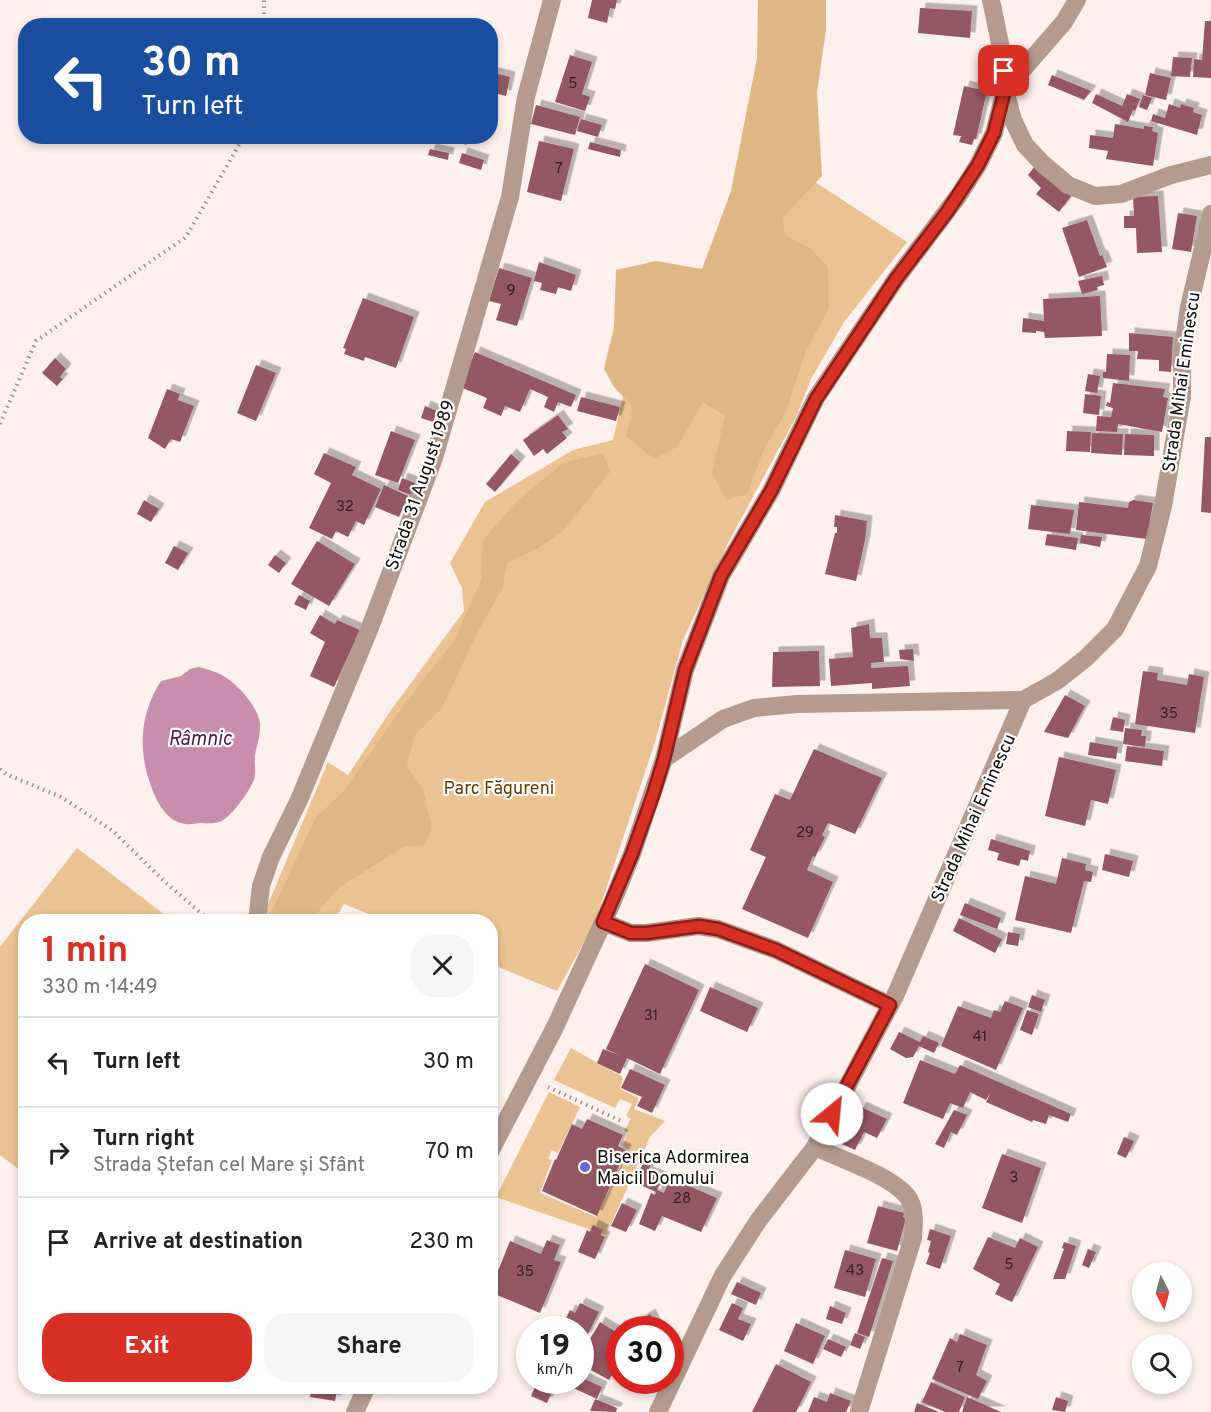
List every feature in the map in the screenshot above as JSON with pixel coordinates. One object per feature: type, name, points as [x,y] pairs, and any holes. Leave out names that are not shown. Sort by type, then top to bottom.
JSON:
[{"type":"street","name":"Strada 31 August 1989","points":[[258,914],[261,886],[271,857],[299,800],[369,630],[434,458],[510,197],[526,97],[552,0]]},
{"type":"street","points":[[991,0],[1002,53],[1005,90],[1013,120],[1025,145],[1068,185],[1095,196],[1121,194],[1171,175],[1211,165]]},
{"type":"street","points":[[498,1137],[555,1027],[632,854],[664,759],[685,670],[721,576],[771,491],[816,399],[896,279],[941,220],[978,165],[994,133],[1005,90],[1064,22],[1077,0]]},
{"type":"street","name":"Strada Mihai Eminescu","points":[[658,1412],[722,1278],[758,1221],[815,1147],[890,1005],[1023,700],[1058,681],[1086,658],[1114,629],[1148,567],[1163,507],[1182,396],[1182,356],[1189,307],[1211,214]]},
{"type":"street","points":[[664,759],[723,719],[754,708],[797,704],[1023,700]]},
{"type":"street","points":[[603,922],[631,933],[699,926],[718,929],[776,950],[890,1005]]},
{"type":"street","points":[[815,1147],[889,1180],[908,1197],[914,1217],[914,1238],[859,1412]]},
{"type":"street","points":[[355,1412],[363,1394]]},
{"type":"path","points":[[264,0],[264,18]]},
{"type":"path","points":[[0,424],[36,341],[186,237],[239,144]]},
{"type":"path","points":[[0,769],[6,774],[61,797],[113,831],[165,882],[202,914]]},
{"type":"path","points":[[529,1078],[621,1121]]},
{"type":"green space","name":"Parc Făgureni","points":[[760,146],[907,242],[844,322],[811,379],[797,415],[728,543],[683,640],[655,742],[595,922],[557,991],[498,967],[498,914],[368,914],[344,904],[338,914],[268,914],[266,909],[328,762],[348,775],[391,710],[464,611],[462,588],[450,563],[485,502],[573,450],[613,440],[652,268],[708,289]]},
{"type":"green space","points":[[77,848],[164,914],[26,914]]},
{"type":"green space","points":[[18,924],[18,1169],[0,1155],[0,947]]},
{"type":"green space","points":[[571,1048],[623,1077],[620,1089],[639,1098],[634,1109],[665,1121],[650,1137],[606,1235],[498,1198],[498,1193],[549,1092],[580,1107],[558,1153],[552,1150],[548,1159],[552,1160],[540,1193],[596,1217],[629,1150],[622,1146],[628,1133],[624,1131],[631,1119],[626,1116],[632,1104],[620,1099],[615,1108],[554,1080]]},
{"type":"shaded area","points":[[758,0],[826,0],[826,30],[817,92],[822,176],[783,217],[785,235],[810,248],[828,267],[829,308],[806,351],[786,412],[765,447],[747,494],[726,500],[712,473],[725,416],[703,402],[677,447],[654,459],[626,436],[633,407],[614,387],[604,369],[614,327],[616,270],[656,261],[702,269],[731,191],[757,58]]},
{"type":"shaded area","points":[[603,453],[610,472],[564,530],[537,549],[508,562],[502,589],[477,633],[442,708],[414,736],[407,767],[423,789],[432,829],[424,845],[403,847],[340,887],[317,914],[270,914],[316,817],[344,791],[405,703],[454,641],[481,580],[483,540],[517,501],[563,463]]},
{"type":"water","name":"Râmnic","points":[[199,667],[220,674],[239,688],[255,709],[260,731],[255,755],[254,779],[238,805],[219,822],[188,824],[172,818],[157,800],[145,765],[143,740],[146,715],[161,681],[181,676],[190,669]]},
{"type":"building","points":[[592,0],[617,0],[615,9],[610,8],[607,23],[588,18]]},
{"type":"building","points":[[920,8],[972,11],[970,38],[918,33]]},
{"type":"building","points":[[1205,21],[1211,21],[1211,78],[1193,77],[1194,59],[1202,60]]},
{"type":"building","points":[[570,55],[592,62],[582,94],[590,97],[585,111],[555,102]]},
{"type":"building","points":[[1173,57],[1192,58],[1190,77],[1171,76]]},
{"type":"building","points":[[1150,73],[1171,78],[1166,100],[1145,95]]},
{"type":"building","points":[[498,74],[510,77],[506,96],[498,94]]},
{"type":"building","points":[[1052,75],[1091,91],[1084,100],[1048,85]]},
{"type":"building","points":[[964,86],[987,91],[976,139],[972,145],[959,142],[961,136],[953,135]]},
{"type":"building","points":[[1096,94],[1122,106],[1127,94],[1140,99],[1128,122],[1092,103]]},
{"type":"building","points":[[1143,95],[1152,98],[1147,110],[1139,107]]},
{"type":"building","points":[[1169,104],[1180,108],[1181,104],[1194,108],[1193,112],[1202,115],[1197,135],[1151,121],[1153,114],[1165,118]]},
{"type":"building","points":[[536,105],[580,117],[575,135],[531,124]]},
{"type":"building","points":[[581,119],[602,125],[598,137],[577,131]]},
{"type":"building","points":[[1115,124],[1144,129],[1144,126],[1153,127],[1152,131],[1158,133],[1153,166],[1106,159],[1108,151],[1089,148],[1090,135],[1113,138]]},
{"type":"building","points":[[539,141],[574,149],[561,201],[527,192]]},
{"type":"building","points":[[590,142],[621,150],[620,157],[588,149]]},
{"type":"building","points":[[430,149],[449,153],[448,160],[428,155]]},
{"type":"building","points":[[462,153],[484,160],[481,170],[459,163]]},
{"type":"building","points":[[1035,166],[1072,195],[1059,212],[1036,194],[1041,188],[1028,175]]},
{"type":"building","points":[[1158,196],[1162,252],[1137,253],[1136,228],[1124,228],[1124,216],[1134,216],[1133,197]]},
{"type":"building","points":[[1178,213],[1197,216],[1191,252],[1172,249]]},
{"type":"building","points":[[1087,220],[1100,256],[1102,255],[1107,267],[1079,277],[1062,228]]},
{"type":"building","points":[[539,262],[576,275],[571,291],[558,287],[556,294],[540,290],[542,283],[534,281]]},
{"type":"building","points":[[499,268],[532,278],[517,326],[496,320],[501,304],[489,301]]},
{"type":"building","points":[[1102,276],[1104,285],[1097,287],[1098,290],[1082,294],[1078,281]]},
{"type":"building","points":[[1100,296],[1102,336],[1045,338],[1044,332],[1022,332],[1023,318],[1044,321],[1043,299]]},
{"type":"building","points":[[363,298],[414,317],[396,368],[365,357],[364,361],[344,354],[346,349],[343,348]]},
{"type":"building","points":[[1129,333],[1173,337],[1171,372],[1159,371],[1159,360],[1137,359],[1138,351],[1129,351]]},
{"type":"building","points":[[475,352],[576,395],[571,407],[558,402],[554,412],[544,407],[548,397],[530,389],[520,412],[505,406],[501,416],[483,408],[487,398],[460,387]]},
{"type":"building","points":[[1107,354],[1130,355],[1129,381],[1103,378],[1103,372],[1106,372]]},
{"type":"building","points":[[55,358],[66,369],[60,377],[63,379],[57,386],[42,373]]},
{"type":"building","points":[[256,365],[276,373],[256,421],[237,413]]},
{"type":"building","points":[[1088,374],[1100,376],[1097,393],[1085,391]]},
{"type":"building","points":[[1113,383],[1165,389],[1163,397],[1168,398],[1162,432],[1118,424],[1117,432],[1096,431],[1097,416],[1111,417],[1113,408],[1106,406],[1107,402],[1110,403]]},
{"type":"building","points":[[167,389],[180,394],[178,400],[194,406],[180,442],[171,439],[165,449],[148,438]]},
{"type":"building","points":[[1085,394],[1101,396],[1099,415],[1083,413]]},
{"type":"building","points":[[581,397],[620,407],[616,421],[577,411]]},
{"type":"building","points":[[425,406],[437,411],[433,422],[421,418]]},
{"type":"building","points":[[558,415],[568,429],[562,432],[567,438],[547,454],[543,449],[534,456],[523,440]]},
{"type":"building","points":[[391,431],[415,440],[398,483],[375,475]]},
{"type":"building","points":[[1067,431],[1091,432],[1090,452],[1066,451]]},
{"type":"building","points":[[1092,433],[1123,434],[1122,455],[1091,453]]},
{"type":"building","points":[[1125,434],[1154,435],[1154,456],[1124,455]]},
{"type":"building","points":[[1205,437],[1211,437],[1211,513],[1201,512]]},
{"type":"building","points":[[324,453],[356,467],[352,475],[381,489],[364,525],[356,521],[348,537],[336,531],[332,539],[309,528],[331,483],[314,474]]},
{"type":"building","points":[[511,454],[520,462],[495,492],[486,484]]},
{"type":"building","points":[[402,478],[415,483],[411,495],[398,490]]},
{"type":"building","points":[[384,485],[408,496],[399,517],[375,507]]},
{"type":"building","points":[[144,500],[159,509],[151,522],[137,514]]},
{"type":"building","points":[[1133,500],[1153,503],[1147,539],[1076,530],[1079,502],[1128,508],[1129,502]]},
{"type":"building","points":[[1031,505],[1074,510],[1070,534],[1028,529]]},
{"type":"building","points":[[835,515],[867,521],[856,581],[825,574],[835,533],[837,533],[837,527],[834,527]]},
{"type":"building","points":[[1047,534],[1078,538],[1076,550],[1045,545]]},
{"type":"building","points":[[1081,535],[1102,537],[1100,547],[1080,543]]},
{"type":"building","points":[[317,541],[355,564],[329,606],[291,584]]},
{"type":"building","points":[[174,546],[188,553],[178,570],[165,563]]},
{"type":"building","points":[[275,555],[286,563],[279,573],[268,565]]},
{"type":"building","points":[[299,595],[310,601],[306,610],[294,604]]},
{"type":"building","points":[[320,615],[335,624],[337,620],[360,630],[334,687],[310,676],[325,642],[310,633]]},
{"type":"building","points":[[869,624],[870,638],[882,638],[884,662],[871,663],[871,668],[908,666],[910,686],[872,689],[872,683],[831,686],[829,659],[853,657],[851,628]]},
{"type":"building","points":[[913,649],[914,661],[900,659],[899,650]]},
{"type":"building","points":[[819,651],[820,686],[772,687],[773,652]]},
{"type":"building","points":[[1143,671],[1158,673],[1157,680],[1187,685],[1189,674],[1204,677],[1195,733],[1135,724]]},
{"type":"building","points":[[1065,695],[1085,706],[1068,738],[1044,732]]},
{"type":"building","points":[[1113,717],[1125,720],[1123,732],[1110,730]]},
{"type":"building","points":[[1125,728],[1142,730],[1141,736],[1146,736],[1145,747],[1123,744]]},
{"type":"building","points":[[1090,742],[1118,747],[1116,759],[1088,755]]},
{"type":"building","points":[[1127,746],[1164,751],[1162,766],[1125,761]]},
{"type":"building","points":[[814,749],[882,778],[855,834],[828,823],[822,835],[825,837],[807,870],[833,882],[808,938],[742,909],[766,857],[750,850],[775,794],[790,800]]},
{"type":"building","points":[[1059,757],[1116,770],[1108,804],[1091,800],[1085,826],[1045,816]]},
{"type":"building","points":[[991,839],[1030,851],[1028,861],[1021,859],[1019,866],[997,860],[999,853],[988,850]]},
{"type":"building","points":[[1105,854],[1133,861],[1129,877],[1102,870]]},
{"type":"building","points":[[1062,858],[1086,864],[1085,870],[1093,872],[1091,882],[1084,881],[1071,933],[1015,920],[1025,876],[1056,884]]},
{"type":"building","points":[[965,903],[1001,918],[997,929],[960,915]]},
{"type":"building","points":[[959,918],[1002,939],[995,953],[953,931]]},
{"type":"building","points":[[1008,932],[1020,934],[1018,946],[1006,944]]},
{"type":"building","points":[[645,964],[699,990],[660,1074],[627,1058],[620,1074],[597,1063],[603,1049],[621,1056],[606,1049]]},
{"type":"building","points":[[710,987],[758,1008],[747,1032],[700,1011]]},
{"type":"building","points":[[1032,995],[1045,1000],[1041,1012],[1028,1007]]},
{"type":"building","points":[[1005,1001],[1023,1008],[996,1070],[941,1046],[958,1006],[991,1018],[994,1010],[1000,1012]]},
{"type":"building","points":[[1027,1010],[1039,1014],[1032,1035],[1020,1030]]},
{"type":"building","points":[[899,1032],[920,1042],[923,1036],[939,1043],[934,1053],[919,1046],[913,1057],[906,1058],[890,1049]]},
{"type":"building","points":[[920,1060],[955,1074],[960,1065],[1071,1114],[1068,1122],[1049,1115],[1046,1124],[1033,1120],[1032,1122],[986,1102],[991,1092],[986,1100],[970,1092],[963,1108],[950,1103],[943,1119],[903,1103]]},
{"type":"building","points":[[630,1069],[665,1085],[652,1113],[637,1106],[642,1097],[621,1088]]},
{"type":"building","points":[[861,1107],[887,1119],[877,1138],[864,1132],[855,1150],[842,1144]]},
{"type":"building","points":[[954,1110],[967,1115],[957,1135],[951,1132],[944,1148],[935,1144]]},
{"type":"building","name":"Biserica Adormirea Maicii Domului","points":[[587,1119],[623,1135],[618,1146],[626,1150],[597,1216],[542,1191],[572,1124],[582,1129]]},
{"type":"building","points":[[1124,1137],[1134,1141],[1126,1158],[1117,1154]]},
{"type":"building","points":[[1002,1154],[1041,1168],[1022,1223],[982,1208]]},
{"type":"building","points":[[646,1157],[652,1160],[648,1172],[663,1178],[657,1190],[664,1193],[670,1178],[717,1198],[701,1232],[662,1216],[655,1231],[639,1224],[651,1193],[655,1195],[656,1192],[634,1182]]},
{"type":"building","points":[[622,1203],[637,1210],[626,1232],[611,1226]]},
{"type":"building","points":[[878,1206],[904,1213],[903,1217],[906,1218],[897,1251],[867,1243]]},
{"type":"building","points":[[593,1225],[603,1230],[601,1235],[605,1237],[595,1259],[578,1252],[587,1230],[590,1232]]},
{"type":"building","points":[[930,1229],[951,1236],[940,1269],[926,1264],[930,1253],[928,1252],[931,1241],[927,1240]]},
{"type":"building","points":[[988,1237],[1015,1248],[1020,1238],[1038,1247],[1012,1302],[995,1294],[1000,1284],[973,1269]]},
{"type":"building","points":[[547,1240],[560,1245],[554,1260],[561,1262],[540,1313],[498,1295],[498,1271],[510,1241],[541,1254]]},
{"type":"building","points":[[1064,1242],[1076,1246],[1065,1279],[1053,1279],[1064,1249],[1062,1248]]},
{"type":"building","points":[[1088,1249],[1096,1252],[1089,1268],[1082,1265]]},
{"type":"building","points":[[845,1250],[876,1259],[865,1297],[834,1288]]},
{"type":"building","points":[[882,1258],[893,1261],[869,1337],[857,1333]]},
{"type":"building","points":[[737,1282],[761,1293],[756,1305],[731,1294]]},
{"type":"building","points":[[580,1303],[599,1312],[594,1322],[594,1316],[567,1316],[570,1310],[575,1313]]},
{"type":"building","points":[[732,1303],[743,1308],[738,1319],[751,1324],[743,1341],[719,1330]]},
{"type":"building","points":[[830,1306],[846,1313],[842,1324],[826,1319]]},
{"type":"building","points":[[600,1322],[606,1326],[606,1378],[594,1372],[594,1332]]},
{"type":"building","points":[[796,1323],[825,1336],[813,1364],[784,1351]]},
{"type":"building","points":[[855,1333],[865,1337],[860,1349],[850,1345]]},
{"type":"building","points":[[960,1334],[987,1345],[976,1375],[987,1381],[978,1399],[932,1379],[950,1338],[957,1342]]},
{"type":"building","points":[[828,1339],[846,1347],[841,1357],[823,1349]]},
{"type":"building","points":[[776,1364],[811,1382],[796,1412],[752,1412]]},
{"type":"building","points":[[931,1382],[965,1397],[959,1412],[945,1412],[922,1402]]},
{"type":"building","points":[[594,1383],[602,1387],[597,1399],[586,1394],[594,1394]]},
{"type":"building","points":[[830,1393],[851,1401],[846,1412],[808,1412],[814,1397],[827,1402]]},
{"type":"building","points":[[311,1394],[336,1394],[335,1401],[310,1397]]},
{"type":"building","points":[[532,1394],[551,1394],[547,1403],[531,1396]]},
{"type":"building","points":[[967,1397],[1001,1412],[962,1412]]},
{"type":"building","points":[[1056,1397],[1068,1401],[1065,1412],[1052,1410]]},
{"type":"building","points":[[595,1399],[617,1408],[616,1412],[590,1411]]},
{"type":"building","points":[[917,1403],[939,1412],[914,1412]]},
{"type":"place","name":"Biserica Adormirea Maicii Domului","points":[[585,1167]]},
{"type":"route","points":[[832,1114],[890,1005],[776,950],[718,929],[699,926],[631,933],[603,922],[632,854],[653,795],[685,670],[721,576],[771,491],[816,399],[896,279],[935,229],[978,165],[994,133],[1005,90],[1004,71]]}]
